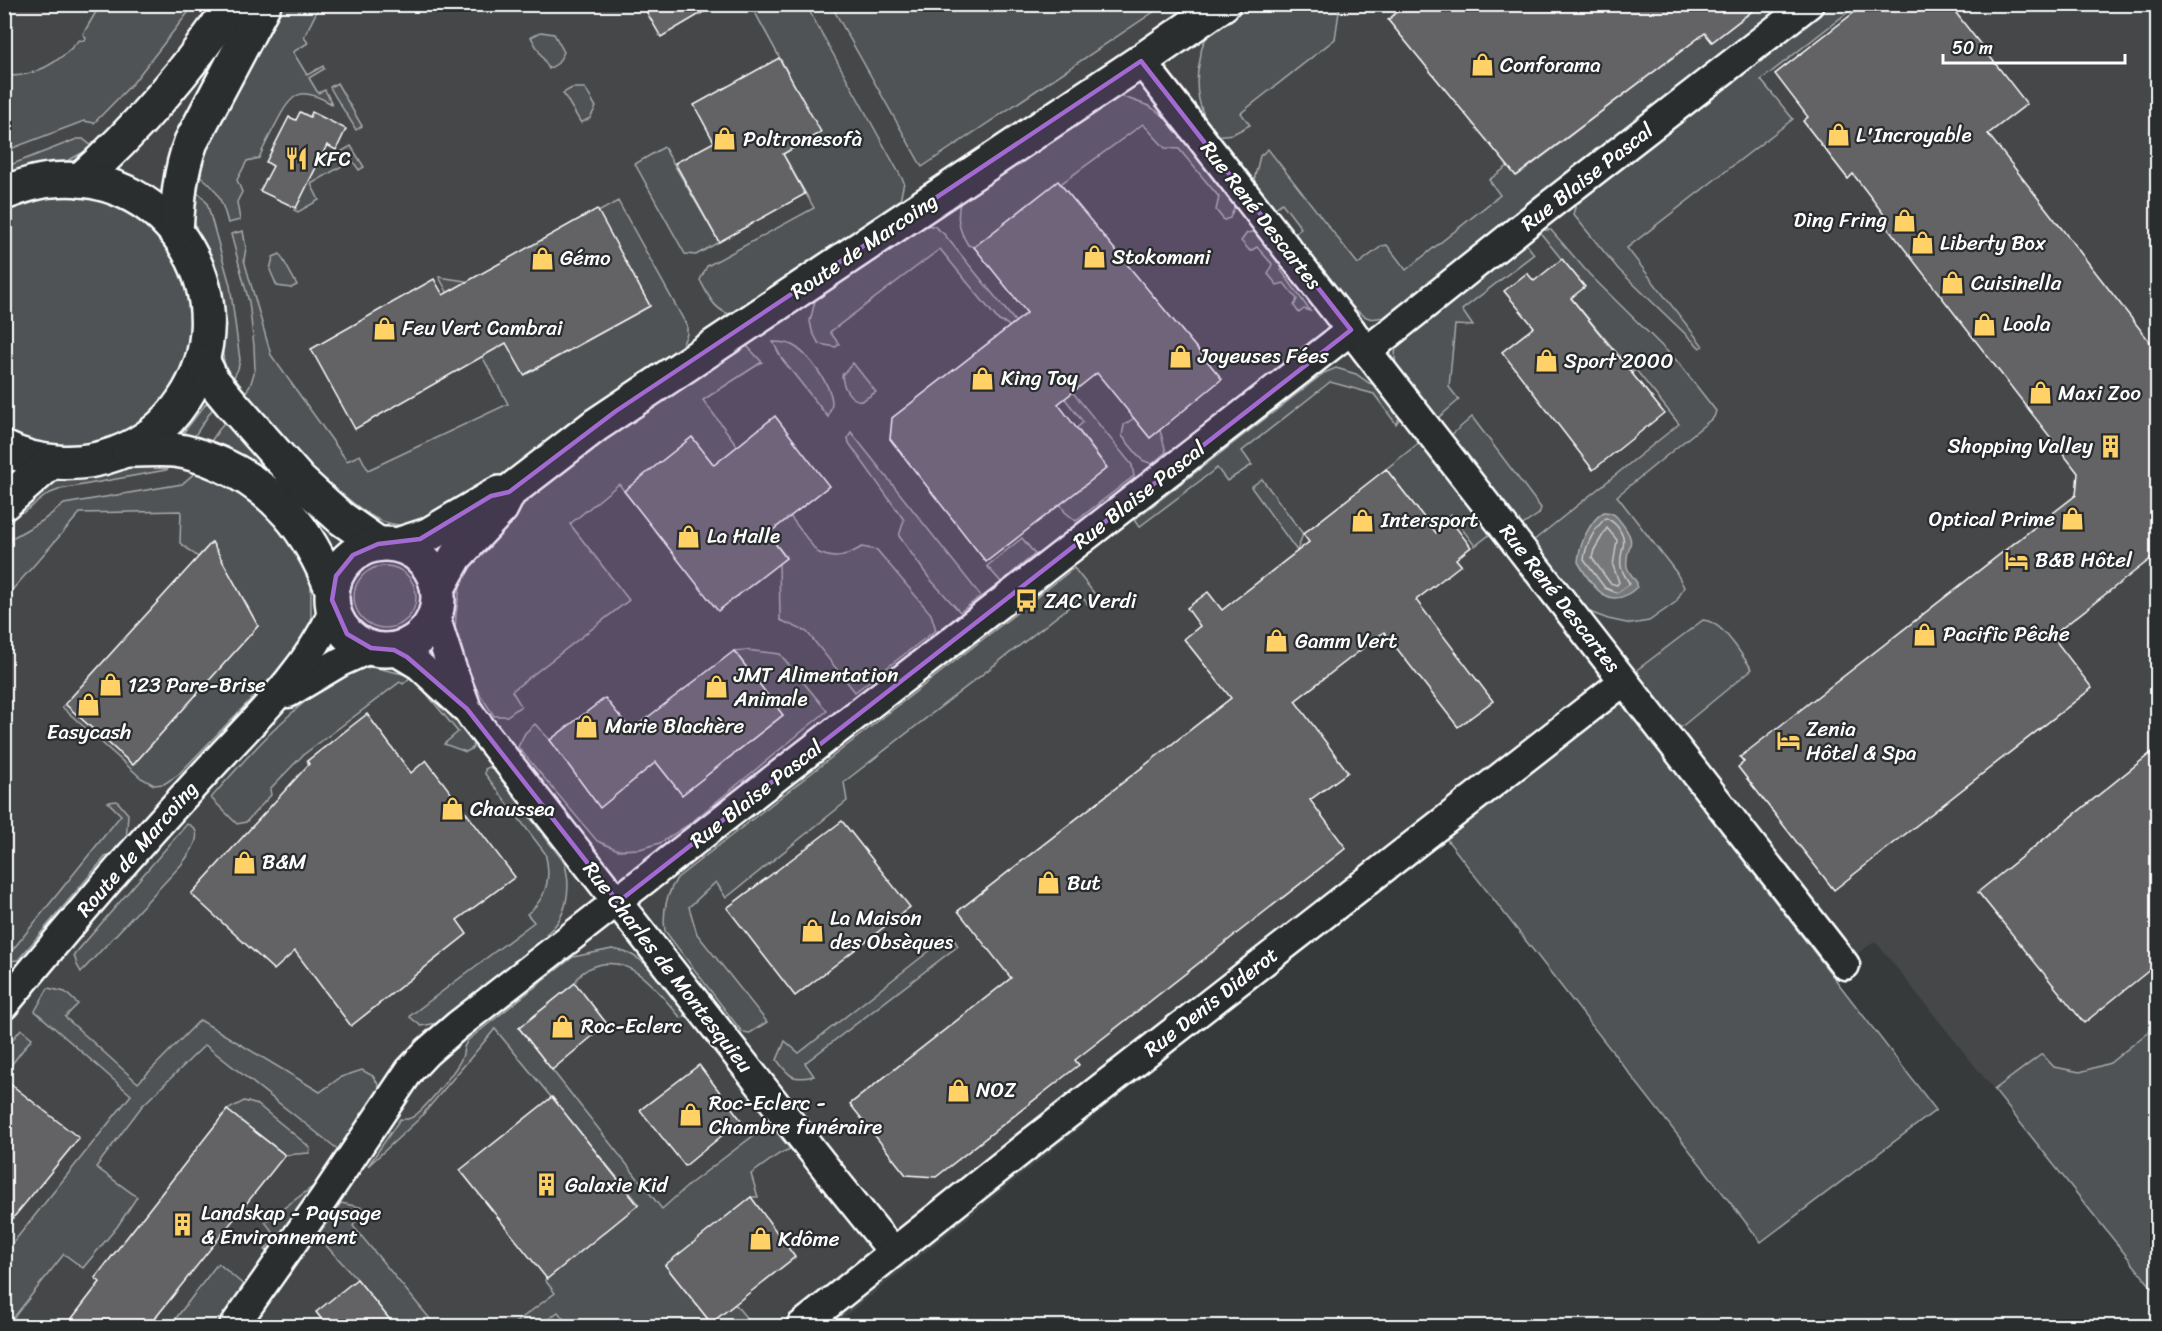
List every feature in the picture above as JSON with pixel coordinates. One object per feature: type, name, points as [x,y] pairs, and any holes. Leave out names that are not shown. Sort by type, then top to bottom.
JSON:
[{"type":"street","points":[[80,180],[97,165],[155,102],[196,53],[232,4]]},
{"type":"street","points":[[176,231],[179,185],[191,142],[264,4]]},
{"type":"street","name":"Route de Marcoing","points":[[388,545],[428,535],[491,496],[509,492],[603,420],[1141,61],[1222,4]]},
{"type":"street","name":"Rue Blaise Pascal","points":[[234,1326],[318,1207],[404,1078],[418,1060],[458,1025],[1359,340],[1555,201],[1809,4]]},
{"type":"street","name":"Rue René Descartes","points":[[1141,61],[1845,965]]},
{"type":"street","points":[[4,194],[27,185],[53,180],[80,180],[102,184],[123,191],[161,215],[192,254],[208,307],[208,335],[203,362],[192,389],[175,414],[153,434],[128,450]]},
{"type":"street","points":[[4,448],[31,458],[51,462],[90,461],[128,450],[174,450],[214,461],[249,479],[278,502],[301,529],[324,570],[339,624],[347,634],[358,643],[382,649],[407,646],[419,638],[429,628],[436,602],[433,574],[424,561],[412,551],[388,545],[341,518],[300,481],[212,380],[203,362]]},
{"type":"street","points":[[4,503],[51,462]]},
{"type":"street","name":"Route de Marcoing","points":[[436,602],[456,556],[501,508],[509,492]]},
{"type":"street","points":[[333,600],[339,570],[353,555],[365,548],[388,545]]},
{"type":"street","name":"Route de Marcoing","points":[[4,1005],[142,842],[275,698],[318,643],[333,600]]},
{"type":"street","name":"Rue Charles de Montesquieu","points":[[436,602],[440,635],[467,709]]},
{"type":"street","name":"Route de Marcoing","points":[[275,698],[340,662],[382,649]]},
{"type":"street","name":"Rue Charles de Montesquieu","points":[[382,649],[419,665],[467,709],[831,1176],[893,1252]]},
{"type":"street","name":"Rue Denis Diderot","points":[[801,1326],[1056,1123],[1624,681]]},
{"type":"highlighted area","points":[[1141,61],[1351,330],[618,902],[467,709],[407,657],[394,650],[371,648],[347,634],[332,600],[336,576],[353,555],[378,544],[420,539],[491,496],[509,492],[616,411]]},
{"type":"shaded area","points":[[5,5],[2157,5],[2157,1294],[1875,941],[1831,973],[1620,700],[1444,836],[833,1326],[5,1326]]},
{"type":"shaded area","points":[[100,5],[194,5],[133,83],[94,123],[84,121],[5,151],[5,76],[26,74],[46,67],[55,62],[79,40],[85,41],[83,34]]},
{"type":"shaded area","points":[[274,5],[320,5],[304,37],[308,43],[293,52],[307,75],[323,66],[324,69],[309,78],[318,93],[325,90],[332,104],[307,94],[301,94],[290,101],[284,108],[259,158],[247,161],[237,180],[242,192],[237,202],[240,220],[228,223],[216,192],[207,181],[192,170]]},
{"type":"shaded area","points":[[751,5],[806,5],[904,182],[900,201],[893,213],[737,317],[718,308],[700,280],[707,266],[814,208],[783,154],[820,132]]},
{"type":"shaded area","points":[[831,5],[1164,5],[922,167]]},
{"type":"shaded area","points":[[1246,5],[1340,5],[1335,39],[1241,113],[1250,125],[1233,134],[1216,136],[1205,119],[1199,100],[1197,80],[1202,48],[1217,25]]},
{"type":"shaded area","points":[[1761,5],[1791,5],[1391,315],[1369,318],[1351,305],[1294,235],[1301,228],[1282,203],[1274,209],[1253,184],[1260,156],[1268,149],[1358,264],[1382,246],[1387,245],[1406,270],[1500,195],[1489,180],[1508,166],[1517,176],[1705,33],[1712,42]]},
{"type":"shaded area","points":[[1827,5],[1857,5],[1761,80],[1793,119],[1627,248],[1703,346],[1700,348],[1619,270],[1573,214],[1578,198]]},
{"type":"shaded area","points":[[541,32],[554,34],[564,52],[558,63],[549,69],[531,37]]},
{"type":"shaded area","points":[[337,83],[362,126],[356,130],[330,87]]},
{"type":"shaded area","points":[[572,88],[585,88],[596,107],[590,118],[581,123],[563,93]]},
{"type":"shaded area","points":[[1118,95],[1149,106],[1168,119],[1233,200],[1234,208],[1230,218],[1224,220],[1216,210],[1219,197],[1179,149],[1165,148],[1143,124],[974,247],[968,245],[959,223],[961,198]]},
{"type":"shaded area","points":[[77,139],[83,139],[93,147],[69,160],[5,178],[5,167]]},
{"type":"shaded area","points":[[351,146],[364,167],[359,170],[352,160],[311,184],[319,200],[298,212],[294,210],[323,154],[330,158]]},
{"type":"shaded area","points":[[664,147],[719,242],[696,255],[685,254],[635,164]]},
{"type":"shaded area","points":[[190,189],[201,195],[207,203],[230,285],[240,360],[232,381],[222,350],[223,306],[220,285],[195,225]]},
{"type":"shaded area","points":[[65,194],[106,201],[130,212],[151,228],[161,239],[186,280],[193,323],[184,364],[163,400],[132,427],[94,444],[51,445],[5,429],[5,211],[34,200]]},
{"type":"shaded area","points":[[618,201],[687,326],[687,334],[678,355],[528,460],[443,513],[416,524],[397,525],[371,516],[342,494],[338,497],[243,396],[250,386],[255,370],[254,346],[249,302],[231,234],[243,231],[246,248],[244,260],[271,355],[347,461],[360,455],[368,470],[508,404],[439,277],[465,281],[474,297],[479,295],[525,375],[650,306],[598,212]]},
{"type":"shaded area","points":[[921,225],[934,226],[944,234],[1132,465],[1134,476],[1076,521],[1065,512],[1060,504],[1107,467],[1077,428],[1083,422],[1007,324],[999,321],[940,249],[830,332],[839,344],[836,347],[819,344],[812,331],[810,321],[820,292]]},
{"type":"shaded area","points":[[1538,230],[1551,230],[1589,274],[1677,361],[1716,411],[1714,417],[1617,496],[1676,572],[1684,587],[1676,602],[1649,621],[1631,624],[1587,611],[1533,541],[1679,424],[1636,370],[1633,372],[1571,298],[1584,287]]},
{"type":"shaded area","points":[[1258,231],[1285,266],[1281,270],[1310,311],[1304,309],[1299,313],[1294,306],[1297,299],[1284,283],[1277,285],[1268,274],[1272,264],[1257,247],[1250,251],[1241,241],[1247,233]]},
{"type":"shaded area","points":[[1524,241],[1534,254],[1462,310],[1473,326],[1455,325],[1449,387],[1459,400],[1438,418],[1397,367],[1395,352],[1397,346],[1401,339]]},
{"type":"shaded area","points":[[280,254],[297,285],[291,288],[277,286],[270,270],[273,257]]},
{"type":"shaded area","points":[[773,342],[792,345],[805,355],[818,370],[831,396],[832,405],[828,417],[782,359]]},
{"type":"shaded area","points":[[739,344],[748,347],[762,362],[703,400],[817,552],[835,557],[862,547],[877,550],[931,614],[936,630],[855,692],[807,632],[780,620],[779,563],[786,557],[692,437],[624,491],[619,484],[570,524],[629,600],[512,691],[521,706],[507,716],[494,716],[474,685],[457,645],[456,614],[462,574],[521,499],[594,440]]},
{"type":"shaded area","points":[[853,363],[876,392],[862,401],[850,395],[843,380],[842,375]]},
{"type":"shaded area","points":[[1336,368],[1356,374],[1376,385],[1401,416],[1396,424],[1374,394],[1330,382],[1242,451],[1252,465],[1227,481],[1217,468],[1139,527],[1134,520],[1324,373]]},
{"type":"shaded area","points":[[208,401],[215,405],[190,443],[180,437]]},
{"type":"shaded area","points":[[1472,417],[1541,508],[1539,514],[1521,526],[1450,436]]},
{"type":"shaded area","points":[[227,418],[307,505],[300,512],[207,447]]},
{"type":"shaded area","points":[[1134,418],[1150,438],[1160,430],[1166,452],[1152,464],[1142,460],[1122,436],[1124,425]]},
{"type":"shaded area","points":[[851,432],[981,596],[960,612],[929,578],[899,536],[904,520],[849,443],[848,438]]},
{"type":"shaded area","points":[[1420,442],[1425,444],[1493,532],[1475,546],[1451,514],[1432,528],[1386,469]]},
{"type":"shaded area","points":[[131,464],[175,464],[166,470],[61,489],[48,494],[24,512],[16,511],[52,483]]},
{"type":"shaded area","points":[[197,471],[240,491],[273,514],[308,569],[311,584],[311,623],[309,631],[278,671],[178,775],[164,784],[154,785],[141,778],[62,707],[65,704],[133,765],[258,626],[212,542],[198,557],[180,543],[181,511],[80,513],[5,598],[5,542],[42,521],[64,504],[182,484]]},
{"type":"shaded area","points":[[1262,479],[1303,534],[1297,551],[1251,487]]},
{"type":"shaded area","points":[[1022,538],[1035,554],[1001,582],[987,566]]},
{"type":"shaded area","points":[[385,566],[397,568],[407,575],[414,585],[416,597],[414,609],[407,619],[397,626],[385,628],[373,626],[363,619],[356,609],[354,597],[356,585],[363,575],[373,568]]},
{"type":"shaded area","points":[[1074,568],[1098,598],[1092,609],[1082,597],[844,782],[847,801],[726,898],[716,882],[689,907],[697,934],[767,1022],[750,1033],[742,1032],[665,931],[666,903],[677,878]]},
{"type":"shaded area","points":[[1703,620],[1724,632],[1752,669],[1680,728],[1639,676],[1638,669]]},
{"type":"shaded area","points":[[734,651],[780,654],[827,711],[688,825],[660,843],[640,849],[618,850],[597,841],[518,747],[525,733],[535,724],[550,740],[600,807],[656,762],[682,794],[783,715]]},
{"type":"shaded area","points":[[372,667],[412,676],[403,684],[400,682],[303,755],[270,789],[271,795],[246,822],[237,824],[211,798],[263,740],[307,700],[352,672]]},
{"type":"shaded area","points":[[412,676],[473,739],[473,748],[466,752],[444,744],[458,732]]},
{"type":"shaded area","points":[[1620,700],[1936,1110],[1761,1242],[1444,836]]},
{"type":"shaded area","points":[[489,767],[493,769],[564,862],[568,881],[566,901],[559,919],[546,934],[550,941],[443,1022],[421,1026],[410,1017],[411,1015],[534,922],[527,914],[539,901],[546,887],[548,871],[545,853],[485,774],[485,769]]},
{"type":"shaded area","points":[[117,801],[128,814],[126,843],[112,860],[106,856],[18,960],[10,961],[10,953],[121,815],[108,802]]},
{"type":"shaded area","points":[[187,824],[193,827],[196,837],[195,843],[181,865],[81,972],[74,955]]},
{"type":"shaded area","points":[[951,934],[958,946],[805,1063],[814,1076],[796,1078],[777,1060],[785,1041],[799,1053]]},
{"type":"shaded area","points":[[612,949],[625,952],[646,964],[686,1013],[685,1017],[681,1018],[644,978],[633,970],[621,965],[609,964],[595,966],[586,971],[578,977],[575,983],[519,1028],[662,1209],[691,1183],[764,1130],[774,1129],[790,1149],[751,1174],[758,1197],[751,1197],[666,1265],[711,1323],[735,1304],[753,1326],[569,1326],[558,1312],[539,1326],[511,1326],[555,1293],[545,1280],[639,1204],[495,1029],[419,1119],[368,1166],[400,1119],[416,1115],[442,1086],[459,1063],[468,1040],[573,957]]},
{"type":"shaded area","points":[[48,988],[65,992],[78,1004],[65,1017],[138,1083],[200,1020],[320,1092],[341,1077],[362,1070],[373,1076],[381,1089],[340,1151],[205,1045],[142,1106],[96,1167],[137,1197],[117,1227],[83,1268],[64,1254],[7,1326],[4,1326],[4,1254],[131,1095],[35,1011]]},
{"type":"shaded area","points":[[2157,1025],[2157,1294],[1994,1090],[2042,1054],[2054,1067],[2080,1072],[2110,1063]]},
{"type":"shaded area","points":[[21,1029],[32,1038],[5,1073],[5,1049]]},
{"type":"shaded area","points":[[244,1101],[258,1105],[306,1144],[310,1148],[309,1153],[285,1155],[227,1110]]},
{"type":"shaded area","points":[[311,1188],[314,1191],[270,1253],[265,1250],[276,1236],[265,1222]]},
{"type":"shaded area","points":[[341,1203],[364,1208],[353,1226],[436,1326],[395,1326],[357,1279],[317,1236]]},
{"type":"shaded area","points":[[218,1263],[246,1287],[218,1326],[170,1326]]},
{"type":"water","points":[[1604,512],[1612,513],[1617,517],[1631,541],[1627,567],[1637,587],[1627,595],[1618,598],[1602,594],[1595,588],[1578,562],[1586,534],[1594,521]]},
{"type":"building","points":[[642,4],[717,4],[661,37]]},
{"type":"building","points":[[1406,4],[1761,4],[1712,42],[1705,33],[1516,176],[1388,20]]},
{"type":"building","name":"Shopping Valley","points":[[1865,4],[1949,4],[2027,104],[1988,134],[2157,351],[2157,554],[2052,636],[2092,688],[1834,890],[1738,767],[1744,762],[1740,757],[2076,495],[2078,473],[1885,224],[1889,221],[1853,174],[1848,179],[1803,121],[1808,117],[1775,74]]},
{"type":"building","points":[[779,58],[821,132],[783,154],[805,194],[719,242],[675,163],[714,142],[694,105]]},
{"type":"building","name":"KFC","points":[[300,112],[310,117],[312,112],[346,129],[336,150],[327,145],[296,208],[260,191],[273,166],[266,162],[289,117],[296,120]]},
{"type":"building","points":[[1058,181],[1222,379],[1150,438],[1097,373],[1058,404],[1107,468],[986,562],[890,439],[892,418],[1027,313],[974,247]]},
{"type":"building","points":[[597,209],[650,306],[524,375],[506,343],[355,429],[311,349],[434,279],[443,295]]},
{"type":"building","points":[[1562,259],[1585,287],[1571,298],[1664,413],[1593,470],[1502,352],[1534,327],[1504,291],[1527,273],[1534,281]]},
{"type":"building","points":[[775,416],[829,486],[768,534],[786,558],[718,611],[624,491],[692,437],[714,465]]},
{"type":"building","points":[[1386,469],[1436,533],[1451,521],[1471,547],[1456,559],[1461,565],[1416,600],[1493,701],[1458,727],[1384,632],[1295,701],[1348,772],[1310,800],[1346,848],[1075,1060],[1079,1065],[936,1177],[906,1175],[850,1104],[1011,978],[958,911],[1231,698],[1184,639],[1200,626],[1187,608],[1208,592],[1222,610],[1309,542],[1303,534]]},
{"type":"building","points":[[212,542],[258,626],[133,765],[65,704]]},
{"type":"building","points":[[734,651],[783,715],[682,795],[656,762],[600,808],[550,740],[605,698],[631,730]]},
{"type":"building","points":[[367,714],[411,773],[426,760],[515,877],[457,920],[467,934],[351,1026],[295,951],[274,970],[191,894],[309,764],[307,761]]},
{"type":"building","points":[[2157,748],[2157,964],[2084,1023],[1978,892]]},
{"type":"building","name":"La Maison des Obsèques","points":[[842,821],[910,907],[795,996],[727,908]]},
{"type":"building","name":"Roc-Eclerc","points":[[575,983],[607,1024],[552,1070],[519,1028]]},
{"type":"building","name":"Roc-Eclerc - Chambre funéraire","points":[[699,1065],[741,1120],[685,1166],[640,1110]]},
{"type":"building","points":[[4,1079],[79,1138],[4,1229]]},
{"type":"building","name":"Galaxie Kid","points":[[552,1097],[638,1205],[547,1279],[460,1170]]},
{"type":"building","name":"Landskap - Paysage & Environnement","points":[[227,1110],[285,1155],[149,1326],[66,1326],[100,1282],[95,1278]]},
{"type":"building","points":[[751,1197],[795,1257],[711,1323],[665,1265]]},
{"type":"building","points":[[357,1279],[395,1326],[327,1326],[316,1312]]},
{"type":"place","name":"Conforama","points":[[1482,65]]},
{"type":"place","name":"L'Incroyable","points":[[1838,135]]},
{"type":"place","name":"Poltronesofà","points":[[725,139]]},
{"type":"place","name":"KFC","points":[[296,159]]},
{"type":"place","name":"Ding Fring","points":[[1905,220]]},
{"type":"place","name":"Liberty Box","points":[[1922,243]]},
{"type":"place","name":"Stokomani","points":[[1094,257]]},
{"type":"place","name":"Gémo","points":[[542,258]]},
{"type":"place","name":"Cuisinella","points":[[1953,283]]},
{"type":"place","name":"Loola","points":[[1985,324]]},
{"type":"place","name":"Feu Vert Cambrai","points":[[384,328]]},
{"type":"place","name":"Joyeuses Fées","points":[[1180,356]]},
{"type":"place","name":"Sport 2000","points":[[1546,361]]},
{"type":"place","name":"King Toy","points":[[983,378]]},
{"type":"place","name":"Maxi Zoo","points":[[2040,393]]},
{"type":"place","name":"Shopping Valley","points":[[2111,446]]},
{"type":"place","name":"Optical Prime","points":[[2073,519]]},
{"type":"place","name":"Intersport","points":[[1363,520]]},
{"type":"place","name":"La Halle","points":[[689,536]]},
{"type":"place","name":"B&B Hôtel","points":[[2017,560]]},
{"type":"place","name":"ZAC Verdi","points":[[1026,601]]},
{"type":"place","name":"Pacific Pêche","points":[[1925,634]]},
{"type":"place","name":"Gamm Vert","points":[[1277,641]]},
{"type":"place","name":"123 Pare-Brise","points":[[110,685]]},
{"type":"place","name":"JMT Alimentation Animale","points":[[716,687]]},
{"type":"place","name":"Easycash","points":[[89,704]]},
{"type":"place","name":"Marie Blachère","points":[[587,726]]},
{"type":"place","name":"Zenia Hôtel & Spa","points":[[1788,741]]},
{"type":"place","name":"Chaussea","points":[[452,809]]},
{"type":"place","name":"B&M","points":[[244,862]]},
{"type":"place","name":"But","points":[[1049,883]]},
{"type":"place","name":"La Maison des Obsèques","points":[[812,930]]},
{"type":"place","name":"Roc-Eclerc","points":[[563,1026]]},
{"type":"place","name":"NOZ","points":[[958,1090]]},
{"type":"place","name":"Roc-Eclerc - Chambre funéraire","points":[[691,1115]]},
{"type":"place","name":"Galaxie Kid","points":[[547,1185]]},
{"type":"place","name":"Landskap - Paysage & Environnement","points":[[183,1225]]},
{"type":"place","name":"Kdôme","points":[[760,1239]]}]
